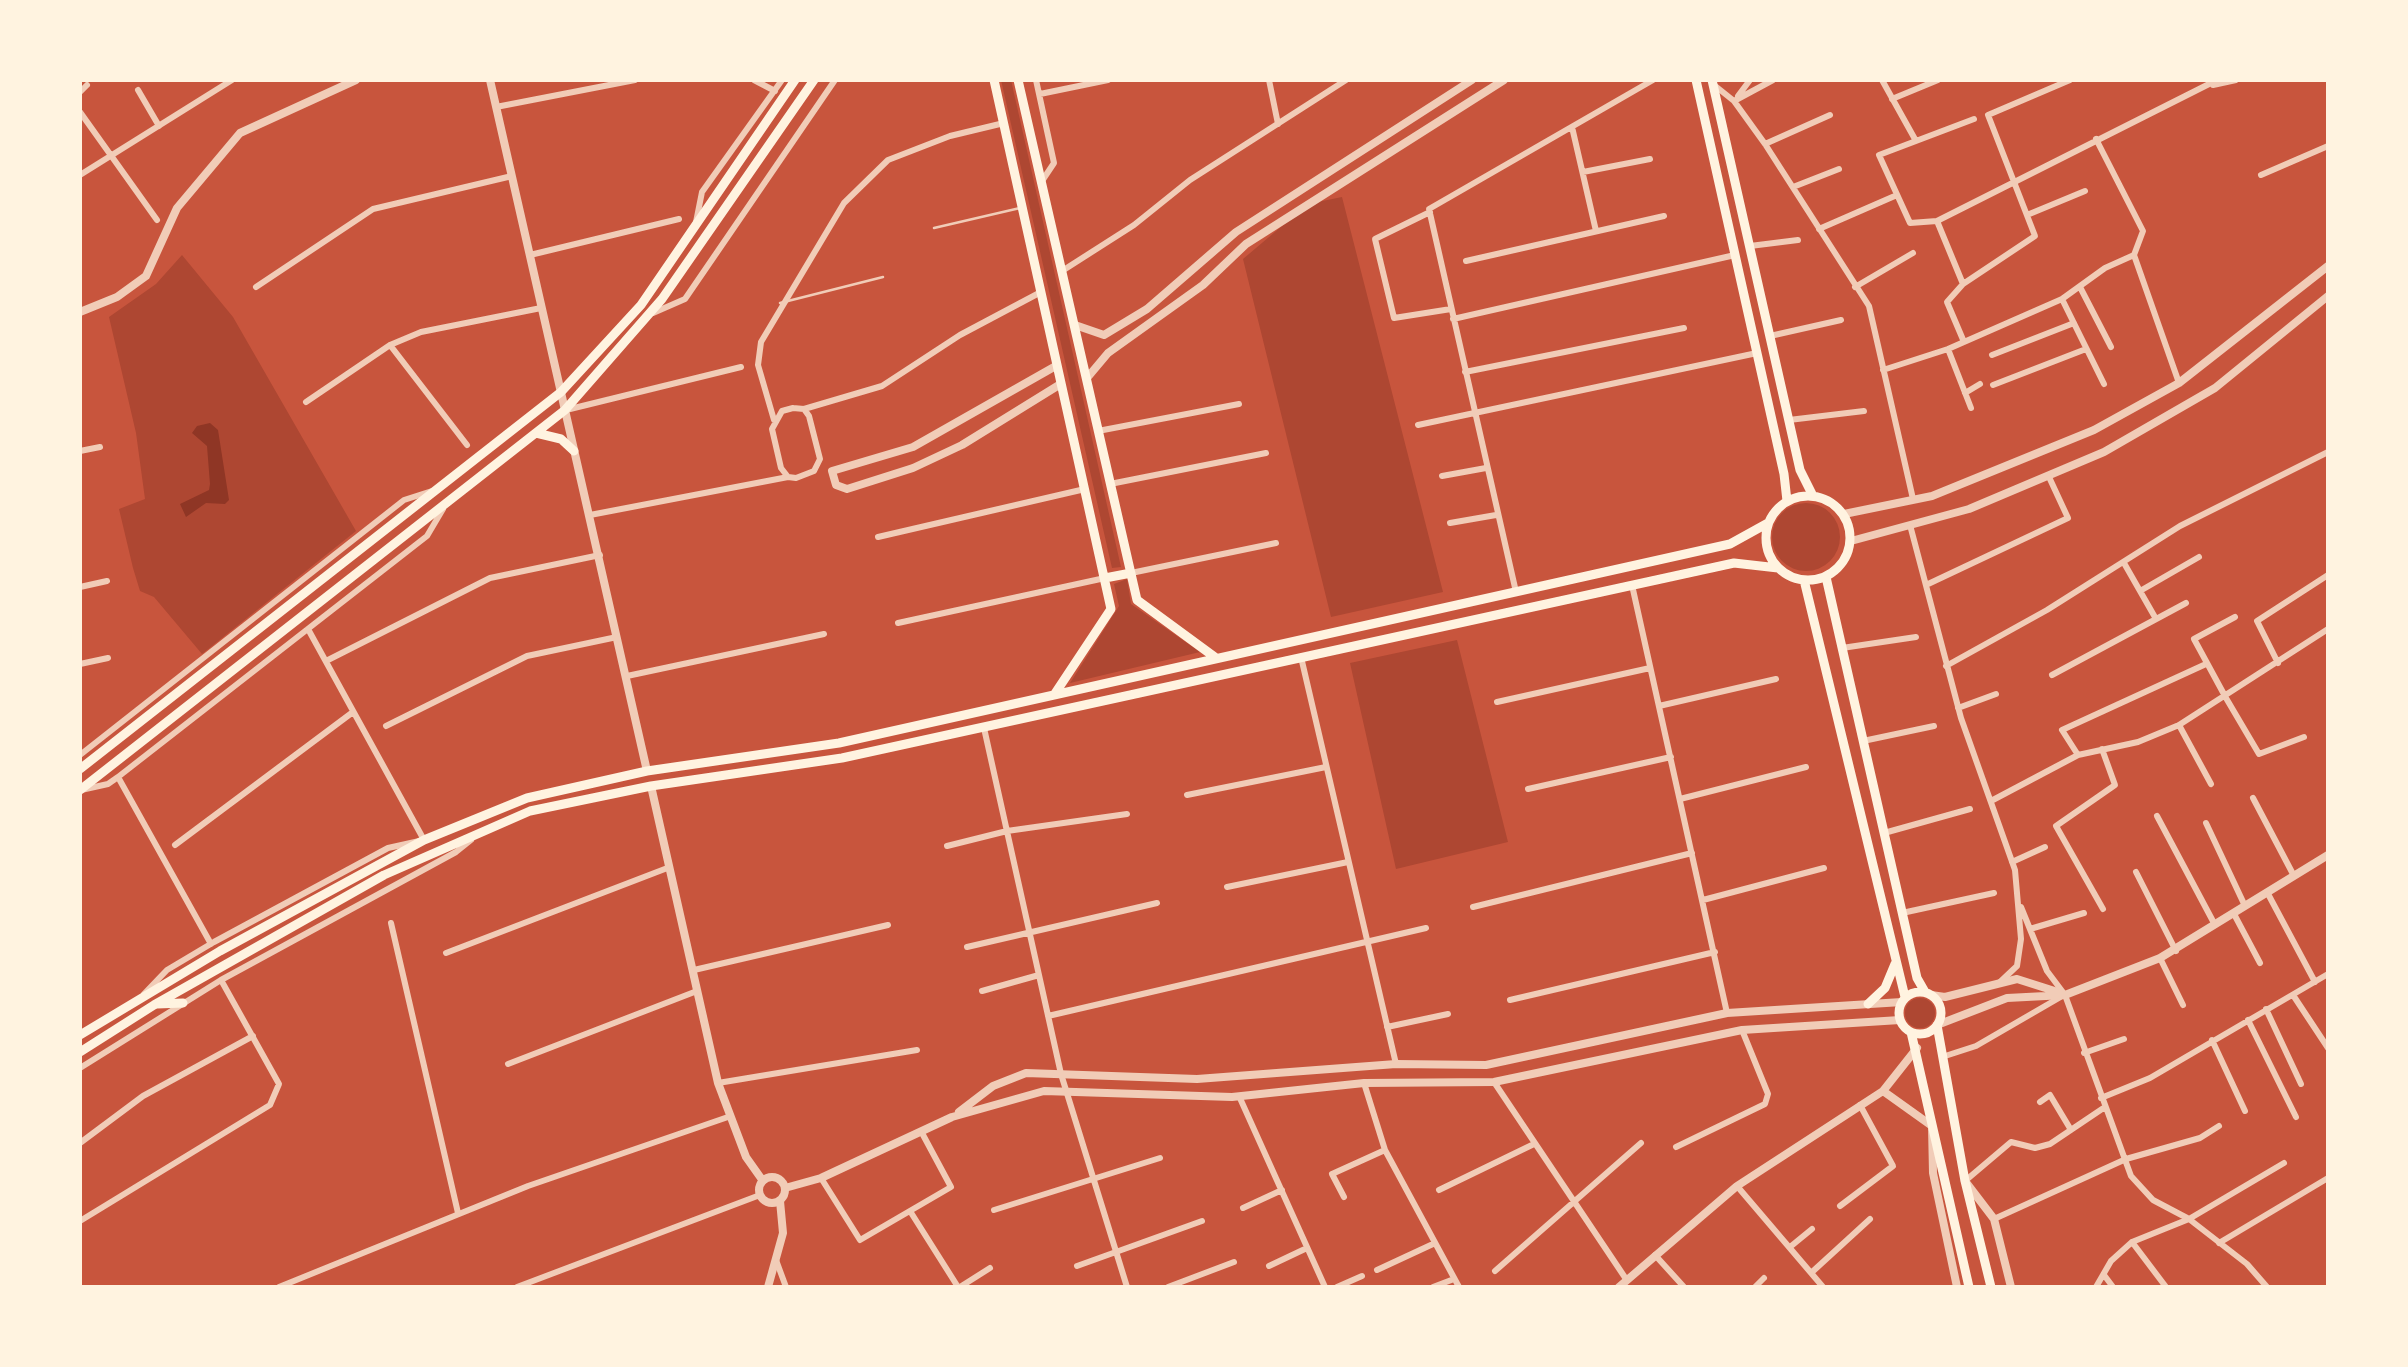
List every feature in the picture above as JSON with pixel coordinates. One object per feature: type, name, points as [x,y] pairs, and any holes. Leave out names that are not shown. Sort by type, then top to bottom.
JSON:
[{"type":"main road","points":[[80,769],[561,392],[641,305],[795,80]]},
{"type":"main road","points":[[80,790],[564,410],[647,316],[758,168],[814,80]]},
{"type":"main road","points":[[1018,80],[1137,600],[1216,658]]},
{"type":"main road","points":[[1696,80],[1787,502]]},
{"type":"main road","points":[[993,82],[1111,609],[1054,695]]},
{"type":"main road","points":[[1713,82],[1800,470],[1812,496]]},
{"type":"main road","points":[[536,433],[561,439],[574,451]]},
{"type":"main road","points":[[80,1035],[139,998],[424,840],[527,798],[647,771],[839,743],[1730,544],[1768,523],[1787,502],[1812,496],[1836,505],[1844,514],[1851,541],[1848,556],[1826,576],[1804,580],[1778,568],[1734,563],[842,758],[651,786],[530,810],[384,874],[154,1004],[80,1052]]},
{"type":"main road","points":[[1768,523],[1769,554],[1778,568]]},
{"type":"main road","points":[[1104,578],[1130,572]]},
{"type":"main road","points":[[1826,576],[1917,978],[1941,1008],[1937,1025],[1942,1057],[1965,1181],[1992,1287]]},
{"type":"main road","points":[[1804,580],[1896,962],[1904,1000],[1900,1020],[1916,1048],[1969,1287]]},
{"type":"main road","points":[[647,771],[651,786]]},
{"type":"main road","points":[[1868,1004],[1885,988],[1896,962]]},
{"type":"main road","points":[[1904,1000],[1928,994]]},
{"type":"main road","points":[[154,1004],[183,1003]]},
{"type":"main road","points":[[1910,1032],[1922,1034],[1937,1025]]},
{"type":"street","points":[[80,175],[232,80]]},
{"type":"street","points":[[80,312],[116,297],[146,276],[177,208],[240,132],[356,80]]},
{"type":"street","points":[[490,80],[647,771]]},
{"type":"street","points":[[496,107],[635,80]]},
{"type":"street","points":[[754,80],[775,92]]},
{"type":"street","points":[[696,224],[702,192],[782,80]]},
{"type":"street","points":[[647,316],[685,299],[835,80]]},
{"type":"street","points":[[1036,80],[1054,163],[1042,182]]},
{"type":"street","points":[[1040,94],[1108,80]]},
{"type":"street","points":[[1269,80],[1278,124]]},
{"type":"street","points":[[1062,272],[1134,225],[1190,180],[1346,80]]},
{"type":"street","points":[[1108,353],[1100,344],[1104,335],[1147,309],[1236,232],[1318,176],[1474,80],[1483,92]]},
{"type":"street","points":[[1087,378],[1108,353],[1204,285],[1246,244],[1504,80]]},
{"type":"street","points":[[1451,309],[1394,318],[1375,239],[1653,80]]},
{"type":"street","points":[[1734,101],[1750,80]]},
{"type":"street","points":[[1734,101],[1773,80]]},
{"type":"street","points":[[1882,80],[1916,141]]},
{"type":"street","points":[[1892,99],[1938,80]]},
{"type":"street","points":[[1964,342],[1947,302],[1963,284],[2036,236],[1988,116],[2071,80]]},
{"type":"street","points":[[1974,119],[1879,155],[1910,223],[1937,221],[2214,82],[2236,80]]},
{"type":"street","points":[[1713,82],[1734,101],[1765,144],[1869,306],[1913,499]]},
{"type":"street","points":[[138,90],[159,126]]},
{"type":"street","points":[[80,112],[156,220]]},
{"type":"street","points":[[1765,144],[1830,115]]},
{"type":"street","points":[[788,477],[781,468],[774,420],[758,365],[761,342],[780,303],[844,203],[888,160],[950,136],[1005,123]]},
{"type":"street","points":[[1572,127],[1596,230]]},
{"type":"street","points":[[2096,138],[2142,230],[2134,255],[2179,383]]},
{"type":"street","points":[[2261,175],[2328,146]]},
{"type":"street","points":[[1582,172],[1650,160]]},
{"type":"street","points":[[1793,187],[1840,169]]},
{"type":"street","points":[[256,287],[373,209],[512,176]]},
{"type":"street","points":[[1318,176],[1327,189]]},
{"type":"street","points":[[2027,215],[2086,190]]},
{"type":"street","points":[[1819,230],[1897,194]]},
{"type":"street","points":[[1430,210],[1516,592]]},
{"type":"street","points":[[1466,261],[1664,216]]},
{"type":"street","points":[[530,255],[679,219]]},
{"type":"street","points":[[1937,221],[1963,284]]},
{"type":"street","points":[[1750,246],[1798,240]]},
{"type":"street","points":[[1855,287],[1913,253]]},
{"type":"street","points":[[1883,370],[1948,349],[2062,299],[2105,268],[2134,255]]},
{"type":"street","points":[[1453,319],[1735,256]]},
{"type":"street","points":[[1844,514],[1913,499],[2006,470],[2094,430],[2179,383],[2328,266]]},
{"type":"street","points":[[2080,287],[2111,347]]},
{"type":"street","points":[[774,420],[782,412],[882,386],[960,336],[1041,292]]},
{"type":"street","points":[[1851,541],[1969,510],[2049,478],[2160,422],[2215,388],[2328,296]]},
{"type":"street","points":[[2062,299],[2104,384]]},
{"type":"street","points":[[306,402],[390,345],[421,332],[542,308]]},
{"type":"street","points":[[1770,336],[1841,320]]},
{"type":"street","points":[[1992,355],[2074,323]]},
{"type":"street","points":[[1075,325],[1104,335]]},
{"type":"street","points":[[1465,372],[1684,328]]},
{"type":"street","points":[[390,345],[467,445]]},
{"type":"street","points":[[1948,349],[1971,408]]},
{"type":"street","points":[[1993,385],[2086,349]]},
{"type":"street","points":[[1418,425],[1757,353]]},
{"type":"street","points":[[564,410],[742,367]]},
{"type":"street","points":[[1054,367],[913,448],[832,471],[836,484],[847,488],[913,468],[962,445],[1059,385]]},
{"type":"street","points":[[1965,393],[1980,384]]},
{"type":"street","points":[[1098,431],[1239,404]]},
{"type":"street","points":[[590,515],[808,476],[820,459],[804,409]]},
{"type":"street","points":[[1789,420],[1864,411]]},
{"type":"street","points":[[80,451],[100,447]]},
{"type":"street","points":[[1946,666],[2180,526],[2328,452]]},
{"type":"street","points":[[1110,484],[1266,453]]},
{"type":"street","points":[[1442,476],[1486,468]]},
{"type":"street","points":[[1926,585],[2068,518],[2049,478]]},
{"type":"street","points":[[80,755],[404,500],[438,490]]},
{"type":"street","points":[[878,537],[1085,490]]},
{"type":"street","points":[[80,790],[108,784],[118,777],[427,536],[447,502]]},
{"type":"street","points":[[1450,522],[1496,515]]},
{"type":"street","points":[[1910,525],[1958,708],[2012,862],[2018,898],[2017,966],[2000,982]]},
{"type":"street","points":[[1130,572],[1276,544]]},
{"type":"street","points":[[326,661],[490,578],[600,554]]},
{"type":"street","points":[[2140,591],[2199,557]]},
{"type":"street","points":[[2124,562],[2156,619]]},
{"type":"street","points":[[2278,663],[2257,620],[2328,575]]},
{"type":"street","points":[[898,623],[1104,578]]},
{"type":"street","points":[[80,587],[107,581]]},
{"type":"street","points":[[1632,585],[1727,1013]]},
{"type":"street","points":[[2052,675],[2186,603]]},
{"type":"street","points":[[2235,617],[2194,639],[2206,664],[2260,754],[2304,737]]},
{"type":"street","points":[[139,998],[167,970],[210,944],[388,848],[424,840],[308,628]]},
{"type":"street","points":[[1991,801],[2078,756],[2138,742],[2179,725],[2328,629]]},
{"type":"street","points":[[626,676],[824,634]]},
{"type":"street","points":[[1842,648],[1916,636]]},
{"type":"street","points":[[386,726],[528,656],[618,637]]},
{"type":"street","points":[[1301,657],[1396,1064]]},
{"type":"street","points":[[80,664],[108,658]]},
{"type":"street","points":[[2078,756],[2062,730],[2206,664]]},
{"type":"street","points":[[1497,702],[1650,668]]},
{"type":"street","points":[[1659,706],[1776,679]]},
{"type":"street","points":[[1958,708],[1996,694]]},
{"type":"street","points":[[175,845],[354,712]]},
{"type":"street","points":[[2179,725],[2210,784]]},
{"type":"street","points":[[1863,741],[1934,726]]},
{"type":"street","points":[[984,728],[1061,1074],[1126,1287]]},
{"type":"street","points":[[2102,750],[2116,785],[2056,826],[2103,909]]},
{"type":"street","points":[[1528,789],[1671,757]]},
{"type":"street","points":[[1187,795],[1326,767]]},
{"type":"street","points":[[1680,799],[1806,767]]},
{"type":"street","points":[[118,777],[210,944]]},
{"type":"street","points":[[651,786],[718,1083],[728,1117],[763,1181],[760,1195]]},
{"type":"street","points":[[2253,798],[2294,876]]},
{"type":"street","points":[[1884,833],[1970,809]]},
{"type":"street","points":[[947,846],[1007,831],[1127,814]]},
{"type":"street","points":[[2156,816],[2215,926]]},
{"type":"street","points":[[2206,823],[2245,906]]},
{"type":"street","points":[[80,1068],[221,980],[456,852],[484,828]]},
{"type":"street","points":[[2012,862],[2045,847]]},
{"type":"street","points":[[1473,907],[1692,852]]},
{"type":"street","points":[[1942,1057],[1976,1046],[2065,994],[2176,951],[2328,855]]},
{"type":"street","points":[[1227,887],[1349,862]]},
{"type":"street","points":[[446,953],[671,867]]},
{"type":"street","points":[[1703,900],[1824,868]]},
{"type":"street","points":[[2136,872],[2176,951]]},
{"type":"street","points":[[2268,892],[2315,982]]},
{"type":"street","points":[[1902,913],[1994,893]]},
{"type":"street","points":[[2018,898],[2047,971],[2065,994],[2131,1176],[2153,1200],[2189,1219],[2267,1287]]},
{"type":"street","points":[[968,947],[1157,903]]},
{"type":"street","points":[[2030,929],[2084,913]]},
{"type":"street","points":[[2234,914],[2260,964]]},
{"type":"street","points":[[391,923],[458,1213]]},
{"type":"street","points":[[694,970],[888,926]]},
{"type":"street","points":[[1048,1016],[1368,945],[1426,928]]},
{"type":"street","points":[[1510,1000],[1715,952]]},
{"type":"street","points":[[2160,958],[2184,1005]]},
{"type":"street","points":[[2101,1098],[2150,1078],[2328,974]]},
{"type":"street","points":[[982,991],[1039,975]]},
{"type":"street","points":[[1928,994],[1945,996],[2017,978],[2065,994]]},
{"type":"street","points":[[80,1222],[270,1105],[278,1084],[221,980]]},
{"type":"street","points":[[508,1064],[698,990]]},
{"type":"street","points":[[1937,1025],[2007,998],[2065,994]]},
{"type":"street","points":[[2293,995],[2328,1048]]},
{"type":"street","points":[[785,1188],[820,1178],[922,1133],[1026,1073],[1197,1079],[1396,1064],[1486,1066],[1727,1013],[1904,1000]]},
{"type":"street","points":[[2266,1010],[2302,1084]]},
{"type":"street","points":[[1388,1028],[1448,1014]]},
{"type":"street","points":[[952,1117],[1013,1096],[1066,1092],[1239,1096],[1364,1083],[1494,1082],[1742,1030],[1900,1020]]},
{"type":"street","points":[[2248,1020],[2296,1117]]},
{"type":"street","points":[[1676,1147],[1765,1104],[1768,1094],[1742,1030]]},
{"type":"street","points":[[80,1143],[144,1096],[253,1036]]},
{"type":"street","points":[[2084,1053],[2124,1038]]},
{"type":"street","points":[[2212,1040],[2246,1111]]},
{"type":"street","points":[[1618,1287],[1738,1186],[1883,1091],[1916,1048]]},
{"type":"street","points":[[718,1083],[916,1050]]},
{"type":"street","points":[[1494,1082],[1626,1279]]},
{"type":"street","points":[[1364,1083],[1385,1150],[1433,1244],[1460,1287]]},
{"type":"street","points":[[1883,1091],[1932,1126],[1933,1173],[1957,1287]]},
{"type":"street","points":[[1239,1096],[1324,1287]]},
{"type":"street","points":[[2040,1102],[2050,1096],[2071,1130]]},
{"type":"street","points":[[1840,1206],[1893,1166],[1860,1104]]},
{"type":"street","points":[[2011,1287],[1994,1219],[1965,1181],[2011,1142],[2035,1148],[2050,1144],[2105,1107]]},
{"type":"street","points":[[279,1287],[458,1213],[728,1117]]},
{"type":"street","points":[[1994,1219],[2126,1159],[2200,1138],[2219,1126]]},
{"type":"street","points":[[820,1178],[860,1240],[951,1187],[922,1133]]},
{"type":"street","points":[[1495,1271],[1640,1143]]},
{"type":"street","points":[[1438,1190],[1534,1144]]},
{"type":"street","points":[[1344,1197],[1332,1174],[1385,1150]]},
{"type":"street","points":[[994,1210],[1160,1158]]},
{"type":"street","points":[[2096,1287],[2111,1261],[2132,1242],[2189,1219],[2284,1163]]},
{"type":"street","points":[[763,1181],[778,1178],[785,1188]]},
{"type":"street","points":[[2219,1243],[2328,1178]]},
{"type":"street","points":[[1738,1186],[1823,1287]]},
{"type":"street","points":[[768,1287],[783,1233],[780,1201],[785,1188]]},
{"type":"street","points":[[1243,1208],[1282,1190]]},
{"type":"street","points":[[760,1195],[768,1203],[780,1201]]},
{"type":"street","points":[[517,1287],[760,1195]]},
{"type":"street","points":[[910,1210],[959,1287],[990,1268]]},
{"type":"street","points":[[1811,1273],[1870,1218]]},
{"type":"street","points":[[1077,1266],[1202,1222]]},
{"type":"street","points":[[1790,1247],[1812,1229]]},
{"type":"street","points":[[2132,1242],[2166,1287]]},
{"type":"street","points":[[1376,1270],[1433,1244]]},
{"type":"street","points":[[1270,1266],[1307,1248]]},
{"type":"street","points":[[1655,1254],[1684,1287]]},
{"type":"street","points":[[776,1259],[786,1287]]},
{"type":"street","points":[[1168,1287],[1234,1262]]},
{"type":"street","points":[[2104,1275],[2112,1287]]},
{"type":"street","points":[[1337,1287],[1362,1276]]},
{"type":"street","points":[[1754,1287],[1764,1278]]},
{"type":"street","points":[[1433,1287],[1454,1279]]},
{"type":"lane","points":[[934,228],[1022,208]]},
{"type":"lane","points":[[780,303],[883,277]]},
{"type":"shaded area","points":[[1001,80],[1011,80],[1121,567],[1112,568]]},
{"type":"shaded area","points":[[1342,197],[1443,592],[1331,617],[1243,259],[1308,204]]},
{"type":"shaded area","points":[[182,255],[233,317],[356,531],[202,654],[154,597],[140,591],[133,568],[119,509],[145,499],[136,433],[109,317],[156,284]]},
{"type":"shaded area","points":[[210,423],[218,430],[229,500],[225,504],[206,503],[186,517],[180,504],[209,490],[207,446],[192,433],[197,426]]},
{"type":"shaded area","points":[[1806,503],[1830,513],[1840,537],[1830,561],[1806,571],[1782,561],[1772,537],[1782,513]]},
{"type":"shaded area","points":[[1127,579],[1131,604],[1200,652],[1070,683],[1119,606],[1114,584]]},
{"type":"shaded area","points":[[1457,640],[1508,842],[1396,869],[1350,663]]},
{"type":"shaded area","points":[[1920,998],[1934,1007],[1935,1013],[1926,1027],[1920,1028],[1906,1019],[1905,1013],[1914,999]]}]
